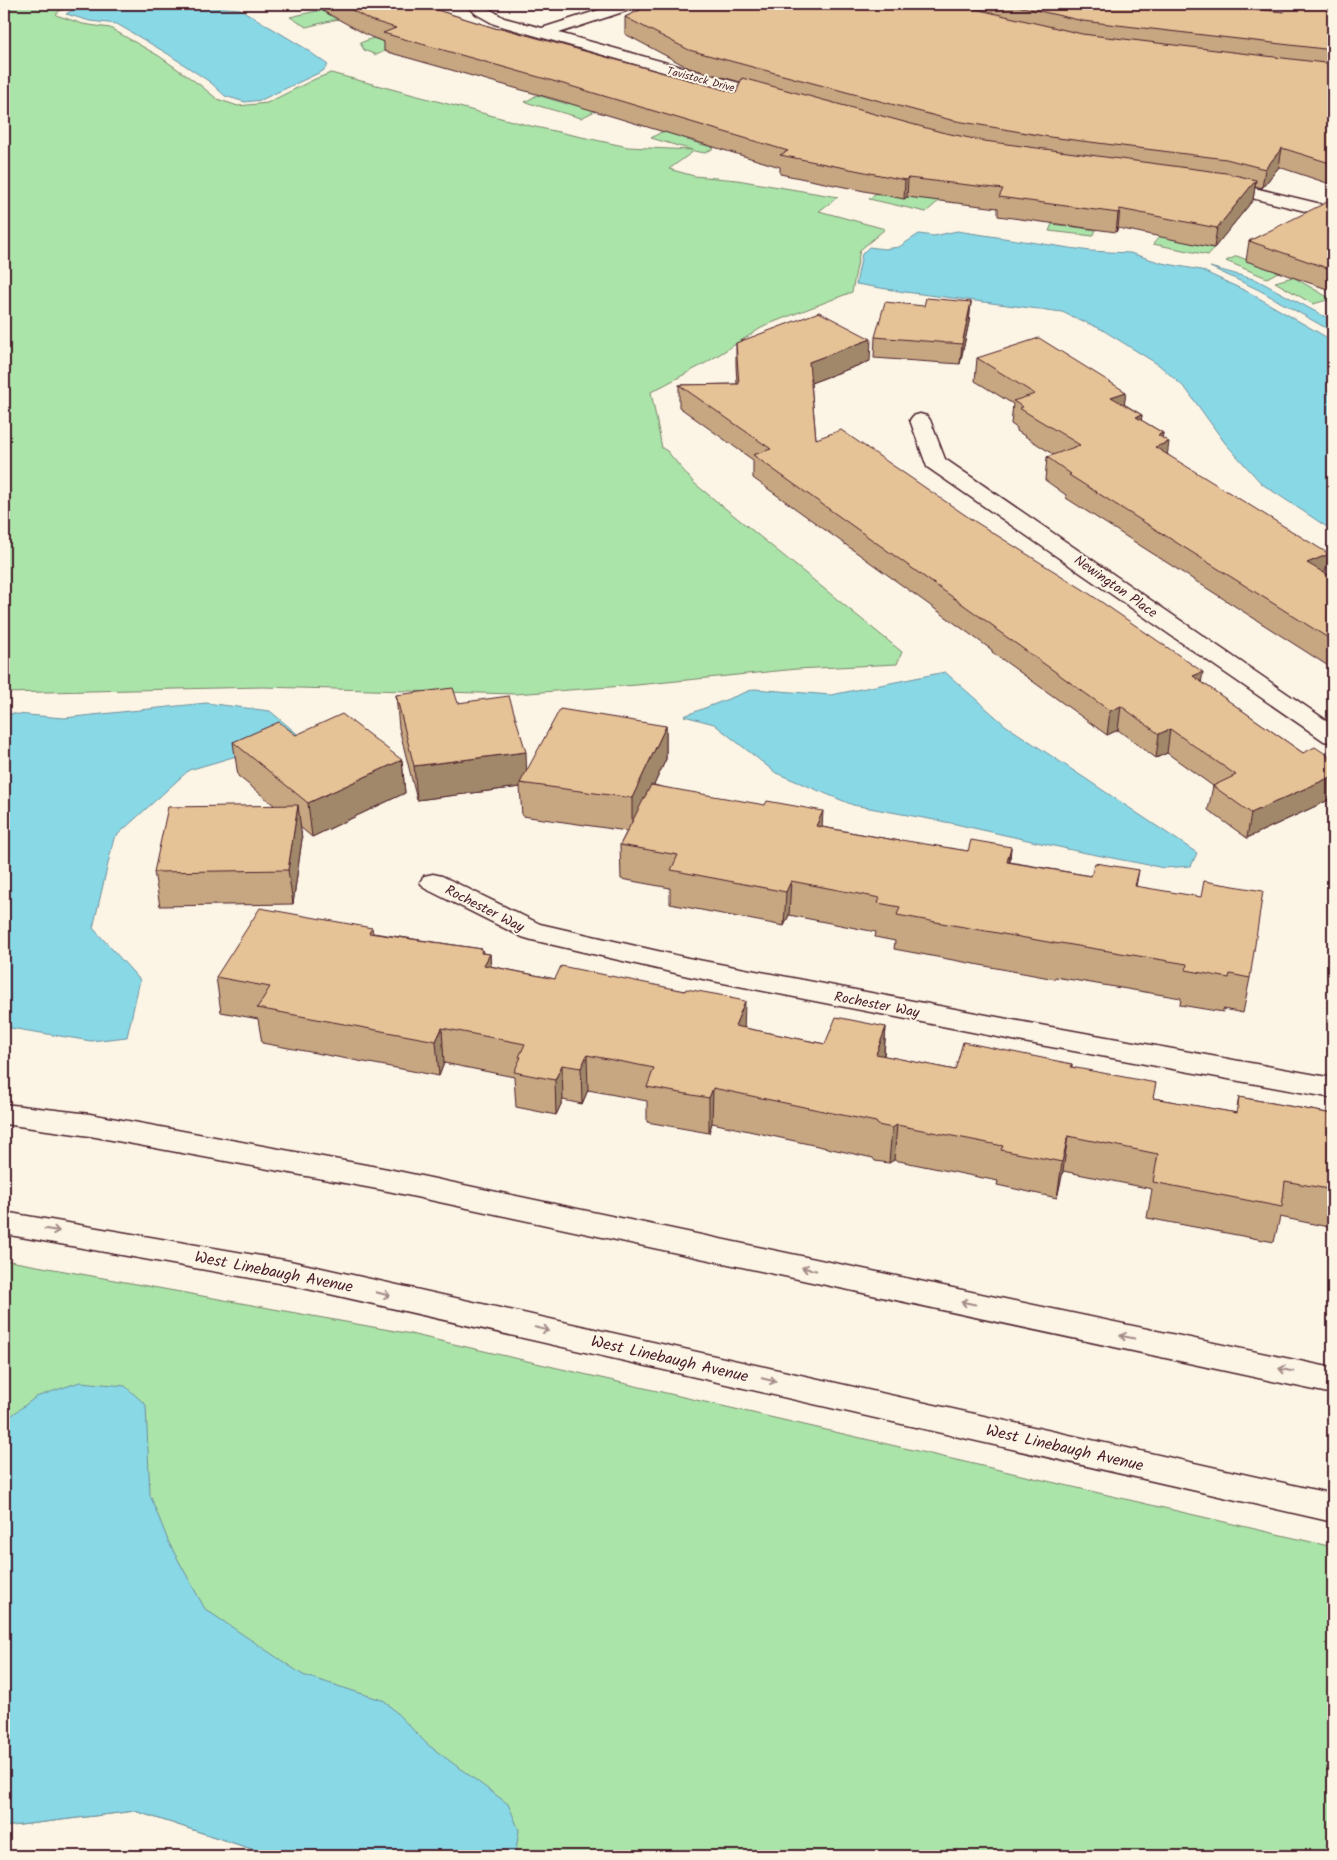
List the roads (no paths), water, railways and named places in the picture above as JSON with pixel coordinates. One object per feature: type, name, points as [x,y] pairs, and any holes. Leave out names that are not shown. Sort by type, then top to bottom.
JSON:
[{"type":"street","name":"Tavistock Drive","points":[[474,4],[481,12],[498,21],[786,102]]},
{"type":"street","points":[[540,34],[633,4]]},
{"type":"street","points":[[1198,182],[1223,185],[1311,207],[1333,216]]},
{"type":"street","name":"Newington Place","points":[[920,420],[935,462],[1333,736]]},
{"type":"street","name":"Rochester Way","points":[[433,882],[532,931],[550,936],[717,973],[1018,1031],[1333,1088]]},
{"type":"street","points":[[4,1114],[90,1125],[388,1180],[1333,1381]]},
{"type":"street","name":"West Linebaugh Avenue","points":[[4,1223],[290,1273],[1333,1508]]},
{"type":"water","points":[[83,4],[211,4],[214,7],[240,9],[303,47],[328,65],[323,71],[261,100],[245,102],[225,96],[210,82],[168,54],[117,24],[90,21],[66,14]]},
{"type":"water","points":[[957,231],[1090,251],[1130,253],[1162,263],[1201,270],[1250,293],[1333,341],[1333,531],[1262,484],[1225,443],[1186,389],[1159,365],[1101,329],[1062,312],[856,284],[862,254],[869,247],[884,249],[899,247],[919,234],[934,236]]},
{"type":"water","points":[[1210,267],[1257,280],[1333,321],[1333,332],[1259,290]]},
{"type":"water","points":[[945,672],[1005,725],[1197,853],[1191,866],[1164,868],[1081,852],[951,823],[853,805],[776,773],[714,724],[684,716],[754,689],[831,695]]},
{"type":"water","points":[[206,703],[270,711],[301,737],[189,770],[114,838],[93,928],[140,980],[127,1037],[91,1041],[4,1027],[4,713],[64,718]]},
{"type":"water","points":[[80,1382],[125,1386],[146,1405],[150,1495],[169,1543],[205,1609],[303,1675],[385,1701],[427,1744],[508,1804],[519,1830],[515,1856],[273,1856],[135,1811],[4,1827],[4,1421],[36,1397]]}]
